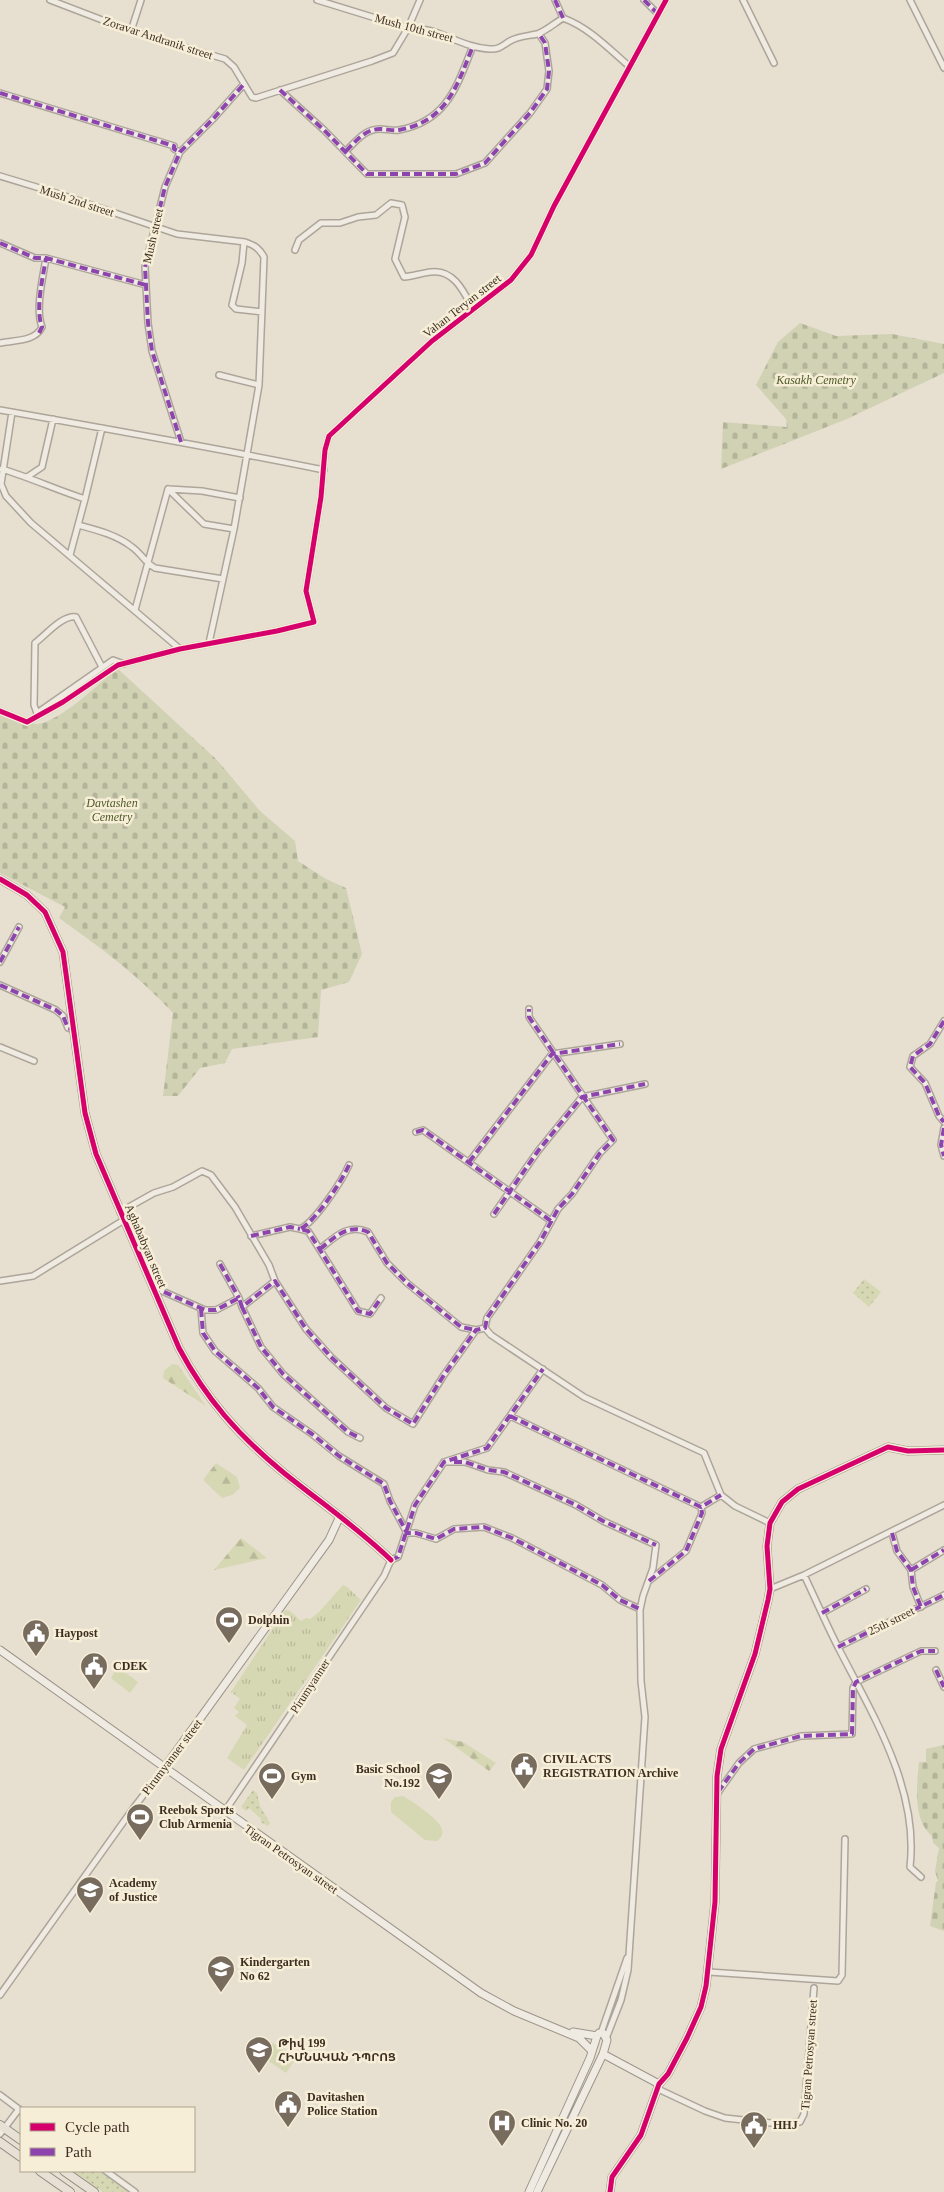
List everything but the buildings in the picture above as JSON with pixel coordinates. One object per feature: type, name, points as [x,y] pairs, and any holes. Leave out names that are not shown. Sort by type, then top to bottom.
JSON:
[{"type":"main road","points":[[2,2129],[20,2139]]},
{"type":"main road","points":[[0,2142],[20,2156]]},
{"type":"main road","points":[[41,2172],[70,2192]]},
{"type":"main road","points":[[65,2172],[94,2192]]},
{"type":"street","name":"Zoravar Andranik street","points":[[50,0],[131,31],[225,59],[234,67],[252,97],[256,98],[393,53],[408,28],[420,0]]},
{"type":"street","points":[[131,31],[142,0]]},
{"type":"street","name":"Mush 10th street","points":[[317,0],[408,28],[418,27],[473,46],[491,50],[498,49],[510,41],[539,34],[563,18]]},
{"type":"street","points":[[555,0],[563,18],[579,24],[589,31],[630,67]]},
{"type":"street","points":[[644,0],[658,14]]},
{"type":"street","name":"Vahan Teryan street","points":[[209,643],[277,631],[314,622],[306,591],[324,470],[325,450],[329,436],[432,341],[511,280],[531,255],[554,206],[666,0]]},
{"type":"street","points":[[743,0],[774,63]]},
{"type":"street","points":[[910,0],[944,68]]},
{"type":"street","points":[[280,90],[346,151],[364,172],[370,174],[456,174],[485,164],[530,113],[548,89],[549,71],[545,43],[539,34]]},
{"type":"street","points":[[346,151],[362,135],[377,129],[399,130],[420,122],[442,110],[456,88],[473,46]]},
{"type":"street","name":"Mush street","points":[[181,442],[152,351],[148,323],[146,267],[154,226],[165,187],[180,152],[244,84]]},
{"type":"street","points":[[0,93],[174,146],[174,149],[180,152]]},
{"type":"street","name":"Mush 2nd street","points":[[0,176],[177,234],[244,242]]},
{"type":"street","points":[[295,250],[299,240],[321,223],[340,223],[358,217],[376,215],[390,203],[402,205],[405,217],[395,259],[404,278],[434,272],[447,274],[460,285],[473,308]]},
{"type":"street","points":[[37,714],[118,665],[209,643],[234,529],[259,385],[262,312],[264,257],[261,251],[254,245],[244,242],[242,263],[232,305],[236,309],[262,312]]},
{"type":"street","points":[[0,243],[35,258],[46,258],[146,285]]},
{"type":"street","points":[[0,343],[27,339],[39,333],[42,327],[39,321],[41,287],[46,258]]},
{"type":"street","points":[[219,375],[259,385]]},
{"type":"street","points":[[0,410],[247,454],[324,470]]},
{"type":"street","points":[[12,412],[0,484],[6,496],[31,523],[180,649]]},
{"type":"street","points":[[26,476],[42,467],[53,419]]},
{"type":"street","points":[[70,556],[102,428]]},
{"type":"street","points":[[2,469],[38,480],[56,490],[85,499]]},
{"type":"street","points":[[168,488],[202,491],[240,498]]},
{"type":"street","points":[[168,488],[204,524],[234,529]]},
{"type":"street","points":[[135,610],[168,488]]},
{"type":"street","points":[[78,525],[109,534],[133,547],[147,564],[155,568],[223,579]]},
{"type":"street","points":[[37,714],[34,696],[35,644],[68,617],[76,616],[102,667]]},
{"type":"street","points":[[0,711],[27,722],[102,667],[115,660],[124,664]]},
{"type":"street","name":"Aghababyan street","points":[[0,880],[27,895],[45,912],[63,952],[85,1113],[96,1154],[179,1348],[195,1378],[230,1422],[284,1473],[340,1516],[391,1560]]},
{"type":"street","points":[[0,962],[19,927]]},
{"type":"street","points":[[0,985],[56,1010],[63,1016],[68,1028],[74,1030]]},
{"type":"street","points":[[485,1328],[487,1318],[540,1242],[550,1221],[572,1194],[600,1153],[613,1140],[552,1054],[529,1017],[529,1009]]},
{"type":"street","points":[[944,1021],[930,1044],[913,1056],[910,1067],[924,1083],[939,1116],[944,1122]]},
{"type":"street","points":[[468,1162],[552,1054],[620,1044]]},
{"type":"street","points":[[0,1047],[34,1061]]},
{"type":"street","points":[[494,1214],[538,1151],[582,1096],[645,1084]]},
{"type":"street","points":[[944,1128],[941,1145],[944,1156]]},
{"type":"street","points":[[416,1132],[423,1130],[550,1221]]},
{"type":"street","points":[[300,1229],[309,1223],[336,1188],[349,1165]]},
{"type":"street","points":[[120,1212],[154,1193],[174,1187],[202,1171],[211,1175],[230,1199],[269,1265],[275,1281],[306,1329],[331,1357],[386,1408],[413,1424],[444,1375],[476,1330]]},
{"type":"street","points":[[0,1281],[33,1276],[124,1220]]},
{"type":"street","points":[[251,1236],[290,1227],[308,1231],[358,1310],[370,1314],[382,1298]]},
{"type":"street","points":[[320,1248],[343,1231],[353,1228],[368,1232],[387,1263],[407,1283],[461,1327],[476,1330],[485,1328]]},
{"type":"street","points":[[220,1264],[239,1298],[261,1347],[284,1374],[353,1436],[360,1438]]},
{"type":"street","points":[[242,1307],[275,1281]]},
{"type":"street","points":[[153,1287],[202,1309],[216,1310],[239,1298]]},
{"type":"street","points":[[202,1309],[203,1333],[215,1351],[258,1388],[273,1407],[312,1434],[339,1456],[384,1484],[390,1501],[407,1533],[416,1533],[436,1539],[454,1529],[484,1527],[512,1538],[602,1585],[620,1600],[640,1609]]},
{"type":"street","points":[[485,1328],[491,1335],[584,1397],[704,1453],[721,1495],[735,1506],[770,1524]]},
{"type":"street","points":[[444,1462],[487,1448],[543,1369]]},
{"type":"street","points":[[510,1416],[701,1507]]},
{"type":"street","points":[[610,2192],[612,2178],[641,2135],[659,2087],[668,2074],[701,2007],[709,1972],[715,1902],[717,1776],[721,1749],[755,1654],[770,1589],[767,1546],[770,1524],[782,1502],[798,1489],[888,1447],[908,1451],[944,1450]]},
{"type":"street","points":[[444,1462],[465,1462],[488,1470],[504,1472],[576,1505],[603,1521],[656,1546],[653,1568],[642,1596],[640,1609],[641,1681],[645,1717],[628,1970],[621,2000],[591,2054],[529,2192]]},
{"type":"street","name":"Pirumyanner","points":[[226,1810],[384,1576],[391,1560],[398,1556],[415,1505],[444,1462]]},
{"type":"street","points":[[701,1507],[721,1495]]},
{"type":"street","points":[[770,1589],[804,1575],[944,1505]]},
{"type":"street","points":[[648,1581],[686,1551],[702,1513],[701,1507]]},
{"type":"street","name":"Pirumyanner street","points":[[0,1995],[329,1540],[340,1516]]},
{"type":"street","points":[[892,1532],[897,1551],[911,1570],[913,1587],[921,1607]]},
{"type":"street","points":[[911,1570],[944,1550]]},
{"type":"street","points":[[804,1575],[881,1732],[902,1781],[913,1847],[910,1867],[921,1877]]},
{"type":"street","points":[[822,1613],[866,1589]]},
{"type":"street","name":"25th street","points":[[838,1647],[944,1595]]},
{"type":"street","name":"Tigran Petrosyan street","points":[[0,1648],[481,1993],[514,2011],[578,2038],[591,2054],[705,2111],[725,2118],[780,2124],[800,2122],[804,2114],[814,1988]]},
{"type":"street","points":[[717,1794],[739,1763],[754,1749],[801,1736],[852,1734],[853,1688],[856,1682],[921,1652],[935,1651]]},
{"type":"street","points":[[936,1670],[944,1686]]},
{"type":"street","name":"Tigran Petrosyan street","points":[[226,1810],[490,1993],[566,2029],[580,2034],[601,2035]]},
{"type":"street","points":[[709,1972],[838,1980],[842,1975],[844,1942],[845,1839]]},
{"type":"street","points":[[537,2192],[607,2043],[601,2035]]},
{"type":"street","points":[[0,2096],[20,2110],[2,2129]]},
{"type":"street","points":[[107,2172],[136,2192]]},
{"type":"green space","name":"Kasakh Cemetry","points":[[800,323],[836,336],[892,334],[944,344],[944,373],[847,419],[721,469],[723,422],[787,427],[786,419],[756,385],[778,342]]},
{"type":"green space","name":"Davtashen Cemetry","points":[[117,668],[217,760],[260,811],[295,841],[298,861],[326,879],[346,888],[362,954],[349,982],[321,990],[318,1037],[232,1049],[225,1063],[200,1068],[178,1096],[163,1096],[173,1013],[119,962],[59,918],[65,907],[0,873],[0,712],[33,724],[46,722],[57,717],[79,701]]},
{"type":"green space","points":[[864,1279],[881,1292],[869,1307],[853,1293]]},
{"type":"green space","points":[[172,1364],[178,1365],[206,1406],[163,1378],[164,1371]]},
{"type":"green space","points":[[216,1463],[237,1477],[240,1488],[232,1495],[222,1498],[203,1480]]},
{"type":"green space","points":[[241,1538],[267,1558],[214,1570]]},
{"type":"green space","points":[[343,1585],[361,1600],[244,1770],[227,1758],[247,1725],[235,1716],[239,1712],[234,1708],[240,1699],[231,1692],[285,1610],[290,1611],[301,1621],[306,1618],[310,1619],[319,1612]]},
{"type":"green space","points":[[118,1667],[138,1682],[130,1693],[111,1678]]},
{"type":"green space","points":[[443,1738],[463,1742],[496,1763],[489,1771]]},
{"type":"green space","points":[[944,1745],[944,1931],[930,1926],[936,1882],[938,1881],[935,1871],[939,1848],[933,1843],[932,1836],[921,1820],[917,1791],[919,1762],[926,1762],[926,1749]]},
{"type":"green space","points":[[253,1790],[257,1793],[260,1806],[270,1823],[268,1826],[262,1823],[260,1818],[249,1808],[246,1811],[241,1807]]},
{"type":"green space","points":[[403,1796],[424,1810],[439,1824],[442,1833],[437,1841],[425,1840],[391,1812],[391,1802],[395,1797]]},
{"type":"green space","points":[[266,2039],[296,2058],[286,2073],[257,2053]]},
{"type":"green space","points":[[74,2172],[101,2172],[129,2192],[103,2192]]},
{"type":"marked path","points":[[555,0],[563,18]]},
{"type":"marked path","points":[[644,0],[658,14]]},
{"type":"marked path","points":[[280,90],[324,130],[367,174],[456,174],[485,163],[530,113],[547,89],[549,71],[545,43],[539,34]]},
{"type":"marked path","points":[[346,151],[361,136],[370,131],[380,129],[399,130],[416,125],[429,119],[440,110],[462,74],[473,46]]},
{"type":"marked path","points":[[181,442],[152,351],[148,323],[145,267],[165,187],[180,152],[244,84]]},
{"type":"marked path","points":[[0,93],[174,146],[174,149],[180,152]]},
{"type":"marked path","points":[[0,243],[35,258],[46,258],[146,285]]},
{"type":"marked path","points":[[39,333],[42,327],[39,311],[40,293],[46,258]]},
{"type":"marked path","points":[[0,962],[19,927]]},
{"type":"marked path","points":[[0,985],[56,1010],[63,1016],[68,1028],[74,1030]]},
{"type":"marked path","points":[[153,1287],[205,1310],[216,1310],[239,1298],[242,1307],[275,1281],[306,1329],[331,1357],[386,1408],[413,1424],[444,1375],[476,1330],[485,1328],[487,1318],[540,1242],[558,1209],[572,1194],[600,1153],[613,1140],[529,1017],[529,1009]]},
{"type":"marked path","points":[[944,1021],[930,1044],[913,1056],[910,1067],[925,1083],[939,1116],[944,1122]]},
{"type":"marked path","points":[[469,1162],[552,1054],[620,1044]]},
{"type":"marked path","points":[[494,1214],[538,1151],[582,1097],[645,1084]]},
{"type":"marked path","points":[[944,1128],[941,1145],[944,1156]]},
{"type":"marked path","points":[[416,1132],[423,1130],[551,1221]]},
{"type":"marked path","points":[[349,1165],[320,1210],[300,1229],[308,1231],[358,1311],[370,1314],[381,1298]]},
{"type":"marked path","points":[[251,1236],[290,1227],[300,1229]]},
{"type":"marked path","points":[[320,1249],[348,1230],[354,1229],[368,1232],[387,1263],[407,1283],[461,1327],[476,1330]]},
{"type":"marked path","points":[[220,1264],[239,1298]]},
{"type":"marked path","points":[[242,1307],[261,1347],[283,1374],[348,1432],[360,1438]]},
{"type":"marked path","points":[[201,1309],[203,1333],[215,1351],[258,1388],[273,1407],[312,1434],[339,1456],[384,1484],[390,1501],[407,1533],[416,1533],[436,1539],[454,1529],[484,1527],[512,1538],[602,1585],[620,1600],[640,1609]]},
{"type":"marked path","points":[[391,1560],[398,1557],[415,1505],[444,1462],[487,1448],[543,1369]]},
{"type":"marked path","points":[[510,1416],[701,1507],[721,1495]]},
{"type":"marked path","points":[[454,1462],[465,1462],[488,1470],[504,1472],[656,1545]]},
{"type":"marked path","points":[[649,1581],[686,1551],[702,1513],[701,1507]]},
{"type":"marked path","points":[[892,1533],[897,1551],[911,1570],[913,1587],[921,1607]]},
{"type":"marked path","points":[[911,1570],[944,1550]]},
{"type":"marked path","points":[[822,1613],[866,1589]]},
{"type":"marked path","points":[[838,1647],[944,1595]]},
{"type":"marked path","points":[[718,1792],[739,1763],[754,1749],[801,1736],[852,1734],[853,1688],[856,1682],[921,1651],[935,1651]]},
{"type":"marked path","points":[[936,1670],[944,1687]]},
{"type":"cycle path","points":[[0,711],[27,722],[63,702],[118,665],[180,649],[277,631],[314,622],[306,591],[321,497],[325,450],[329,436],[432,341],[511,280],[531,255],[554,206],[666,0]]},
{"type":"cycle path","points":[[0,879],[27,895],[45,912],[63,952],[85,1113],[96,1154],[179,1348],[189,1366],[212,1400],[252,1445],[284,1473],[339,1515],[391,1560]]},
{"type":"cycle path","points":[[610,2192],[612,2177],[641,2135],[659,2084],[668,2074],[701,2007],[706,1986],[715,1902],[717,1776],[721,1749],[755,1654],[768,1600],[770,1589],[767,1546],[770,1523],[782,1502],[798,1489],[888,1447],[908,1451],[944,1450]]},
{"type":"place","name":"Dolphin","points":[[229,1644]]},
{"type":"place","name":"Haypost","points":[[36,1657]]},
{"type":"place","name":"CDEK","points":[[94,1690]]},
{"type":"place","name":"CIVIL ACTS REGISTRATION Archive","points":[[524,1790]]},
{"type":"place","name":"Gym","points":[[272,1800]]},
{"type":"place","name":"Basic School No.192","points":[[439,1800]]},
{"type":"place","name":"Reebok Sports Club Armenia","points":[[140,1841]]},
{"type":"place","name":"Academy of Justice","points":[[90,1914]]},
{"type":"place","name":"Kindergarten No 62","points":[[221,1993]]},
{"type":"place","name":"Թիվ 199 ՀԻՄՆԱԿԱՆ ԴՊՐՈՑ","points":[[259,2074]]},
{"type":"place","name":"Davitashen Police Station","points":[[288,2128]]},
{"type":"place","name":"Clinic No. 20","points":[[502,2147]]},
{"type":"place","name":"HHJ","points":[[754,2149]]}]
